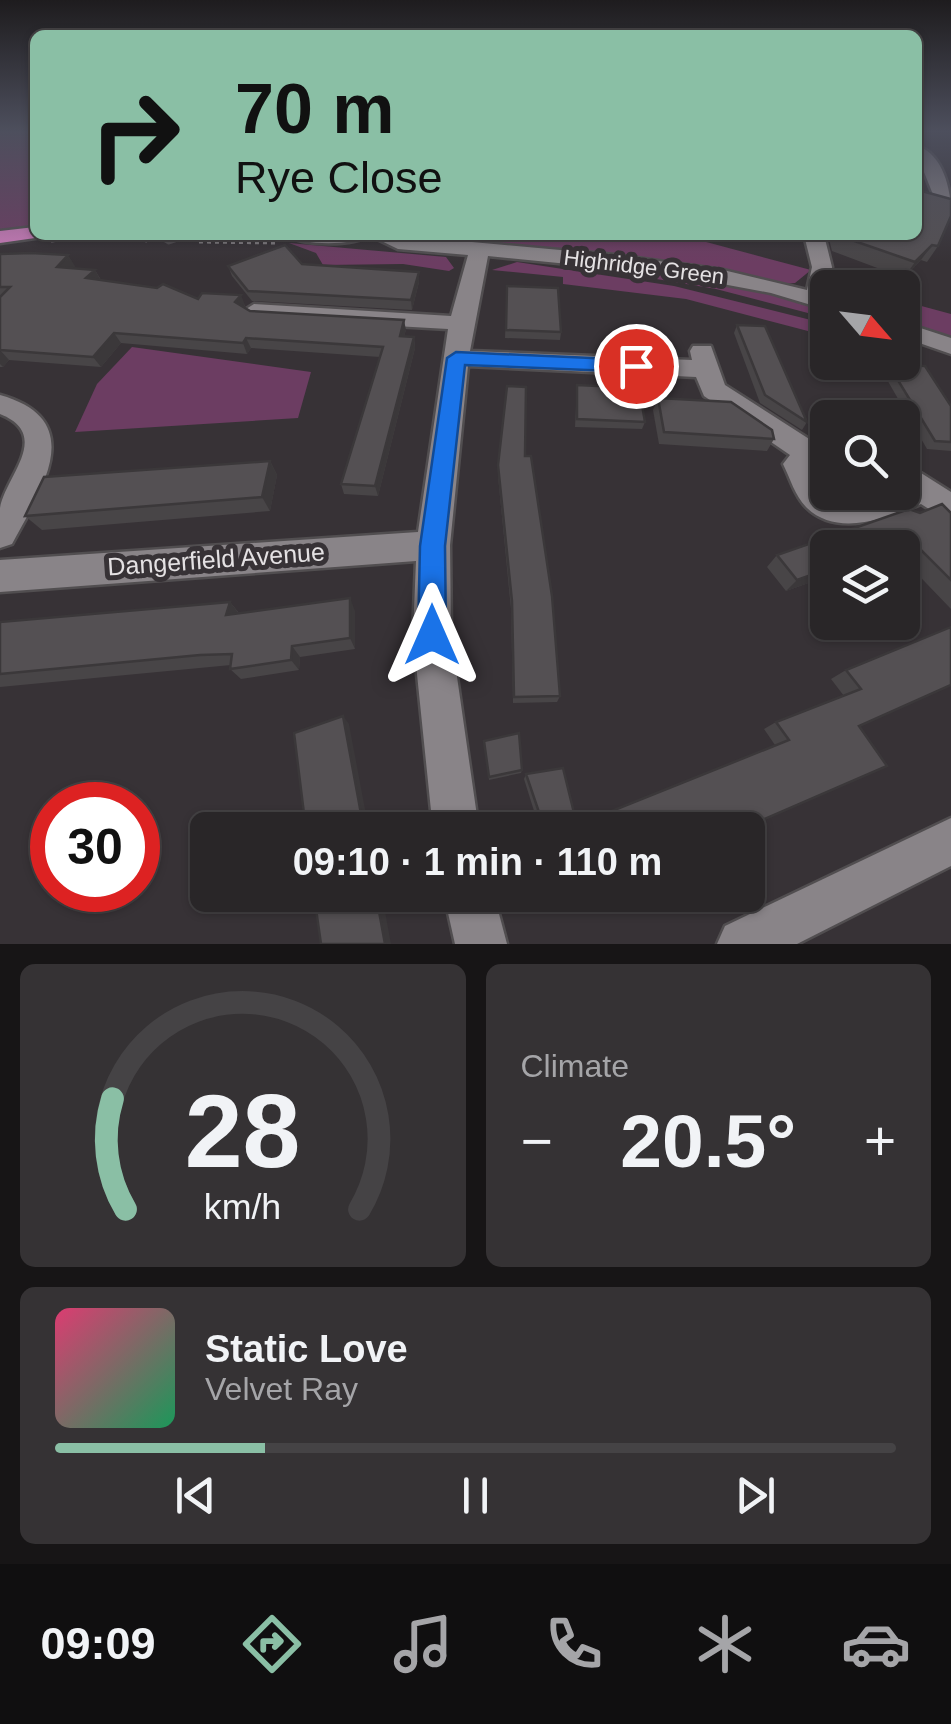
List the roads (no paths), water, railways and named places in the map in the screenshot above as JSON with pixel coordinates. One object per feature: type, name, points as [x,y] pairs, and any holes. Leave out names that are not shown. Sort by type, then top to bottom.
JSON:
[{"type":"highway","points":[[0,237],[30,234]]},
{"type":"street","points":[[934,174],[946,207],[951,208]]},
{"type":"street","name":"Highridge Green","points":[[393,240],[465,244],[689,270],[810,299]]},
{"type":"street","points":[[815,240],[822,270]]},
{"type":"street","points":[[454,812],[432,635],[433,546],[461,323],[465,244]]},
{"type":"street","points":[[254,311],[461,323]]},
{"type":"street","points":[[920,335],[951,346]]},
{"type":"street","points":[[456,358],[707,369],[810,447]]},
{"type":"street","points":[[0,404],[12,406],[30,421],[40,438],[39,458],[0,534]]},
{"type":"street","points":[[810,459],[798,464],[810,487]]},
{"type":"street","points":[[920,487],[951,510]]},
{"type":"street","name":"Dangerfield Avenue","points":[[0,576],[433,546]]},
{"type":"street","points":[[743,944],[951,841]]},
{"type":"street","points":[[473,912],[481,944]]}]
